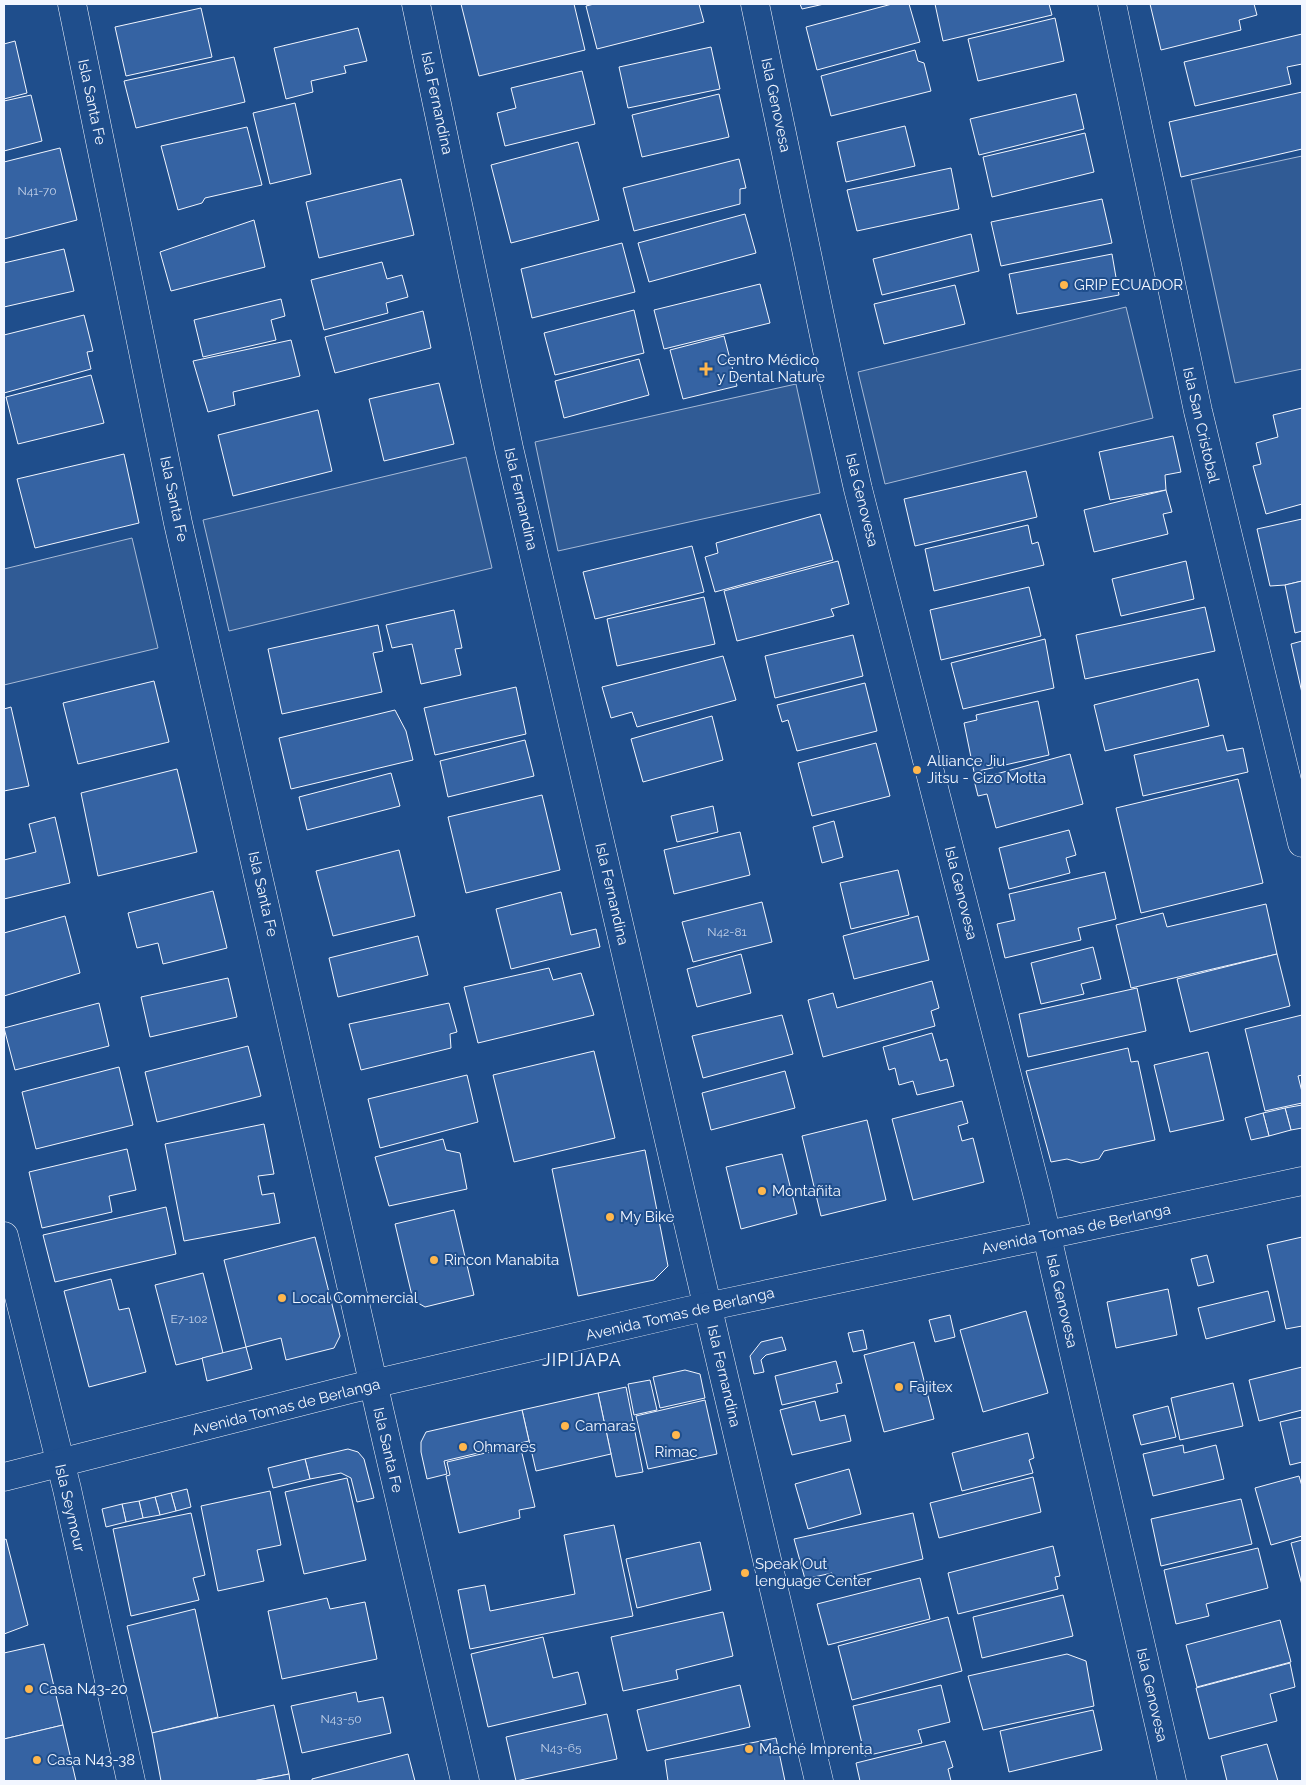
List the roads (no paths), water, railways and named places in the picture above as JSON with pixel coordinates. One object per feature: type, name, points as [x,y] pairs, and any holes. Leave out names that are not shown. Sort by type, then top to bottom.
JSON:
[{"type":"street","name":"Isla Santa Fe","points":[[72,4],[178,523],[373,1385],[465,1781]]},
{"type":"street","name":"Isla Fernandina","points":[[416,4],[509,448],[819,1781]]},
{"type":"street","name":"Isla Genovesa","points":[[755,4],[858,490],[1047,1235],[1172,1781]]},
{"type":"street","name":"Isla San Cristobal","points":[[1112,4],[1198,411],[1302,843]]},
{"type":"street","name":"Avenida Tomas de Berlanga","points":[[4,1477],[373,1385],[708,1307],[1302,1182]]},
{"type":"street","name":"Isla Seymour","points":[[4,1236],[67,1489],[131,1781]]},
{"type":"place","name":"GRIP ECUADOR","points":[[1064,285]]},
{"type":"place","name":"Centro Médico y Dental Nature","points":[[706,369]]},
{"type":"place","name":"Alliance Jiu Jitsu - Cizo Motta","points":[[917,770]]},
{"type":"place","name":"Montañita","points":[[762,1191]]},
{"type":"place","name":"My Bike","points":[[610,1217]]},
{"type":"place","name":"Rincon Manabita","points":[[434,1260]]},
{"type":"place","name":"Local Commercial","points":[[282,1298]]},
{"type":"place","name":"Fajitex","points":[[899,1387]]},
{"type":"place","name":"Camaras","points":[[565,1426]]},
{"type":"place","name":"Rimac","points":[[676,1435]]},
{"type":"place","name":"Ohmares","points":[[463,1447]]},
{"type":"place","name":"Speak Out lenguage Center","points":[[745,1573]]},
{"type":"place","name":"Casa N43-20","points":[[29,1689]]},
{"type":"place","name":"Maché Imprenta","points":[[749,1749]]},
{"type":"place","name":"Casa N43-38","points":[[37,1760]]},
{"type":"district","name":"JIPIJAPA","points":[[582,1360]]}]
